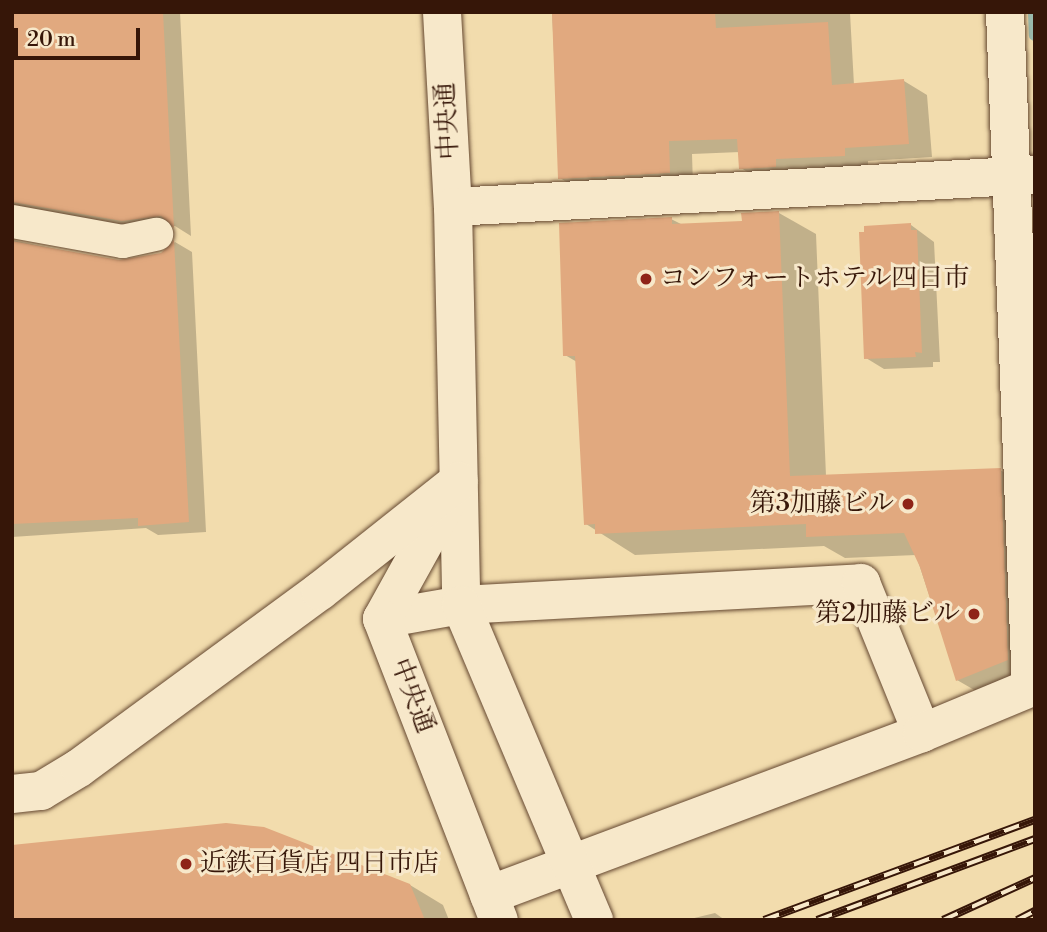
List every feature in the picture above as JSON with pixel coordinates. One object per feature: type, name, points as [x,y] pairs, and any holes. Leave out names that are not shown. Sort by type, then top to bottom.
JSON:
[{"type":"street","name":"中央通","points":[[442,12],[453,207],[461,606],[594,920]]},
{"type":"street","points":[[494,908],[571,863],[922,733],[1033,687],[1024,175],[1005,12]]},
{"type":"street","points":[[453,207],[1024,175]]},
{"type":"street","points":[[12,221],[122,241],[156,234]]},
{"type":"street","name":"中央通","points":[[458,481],[382,619],[494,908]]},
{"type":"street","points":[[12,794],[41,791],[79,768],[320,592],[458,481]]},
{"type":"street","points":[[382,619],[461,606],[861,583],[922,733]]},
{"type":"building","points":[[12,12],[163,12],[174,228],[161,216],[122,221],[12,202]]},
{"type":"building","points":[[552,12],[715,12],[716,28],[828,22],[832,85],[904,79],[909,144],[845,148],[845,156],[776,159],[776,167],[739,169],[737,139],[669,141],[670,173],[558,179]]},
{"type":"building","points":[[779,211],[790,476],[1001,468],[1008,660],[956,681],[920,567],[904,533],[806,537],[806,524],[595,534],[595,524],[584,525],[575,356],[563,356],[559,223],[672,217],[672,224],[742,221],[741,213]]},
{"type":"building","points":[[911,223],[911,230],[917,230],[922,353],[915,352],[916,357],[864,359],[859,232],[864,232],[864,226]]},
{"type":"building","points":[[174,240],[189,522],[138,526],[138,518],[12,524],[12,241],[119,260],[161,253]]},
{"type":"building","name":"近鉄百貨店 四日市店","points":[[226,823],[264,827],[410,884],[425,920],[12,920],[12,845]]},
{"type":"waterway","points":[[1034,12],[1035,35]]},
{"type":"railway","points":[[764,920],[1035,820]]},
{"type":"railway","points":[[817,920],[1035,839]]},
{"type":"railway","points":[[943,920],[1035,878]]},
{"type":"railway","points":[[1017,920],[1035,911]]},
{"type":"place","name":"コンフォートホテル四日市","points":[[646,279]]},
{"type":"place","name":"第3加藤ビル","points":[[908,504]]},
{"type":"place","name":"第2加藤ビル","points":[[974,614]]},
{"type":"place","name":"近鉄百貨店 四日市店","points":[[186,864]]}]
